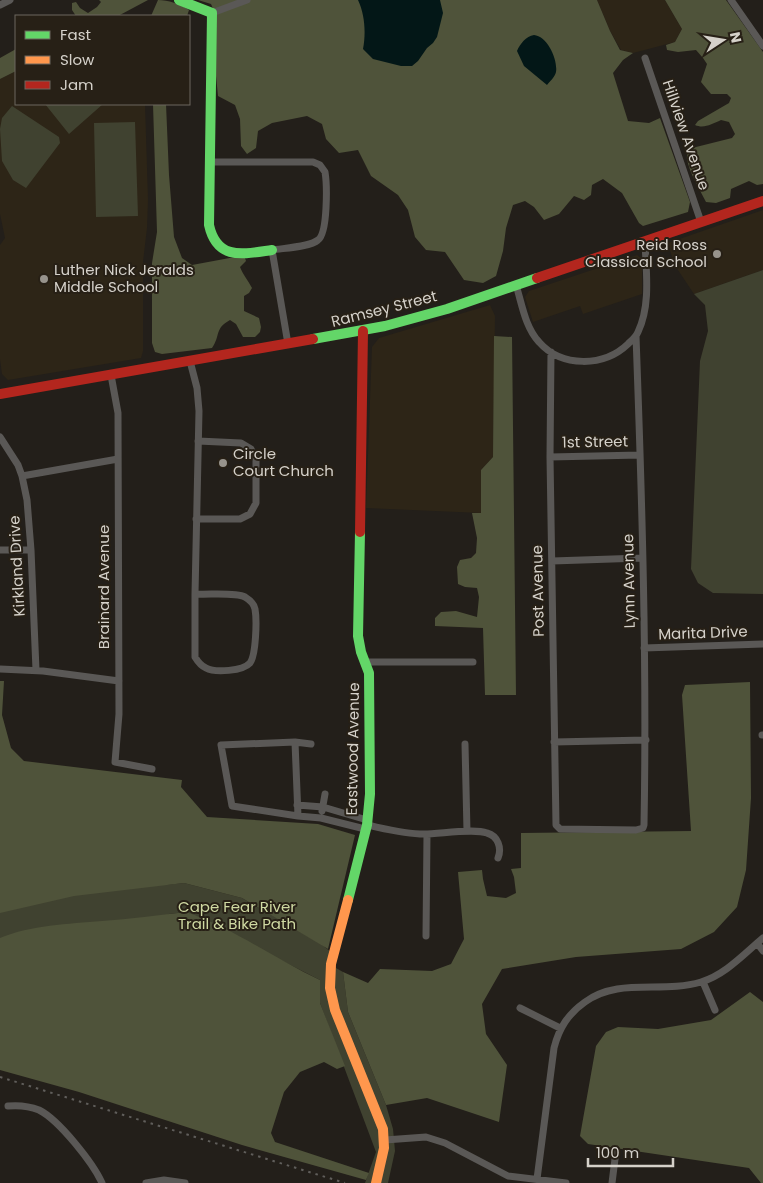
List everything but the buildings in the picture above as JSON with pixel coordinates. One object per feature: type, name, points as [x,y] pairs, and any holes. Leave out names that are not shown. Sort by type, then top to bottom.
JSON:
[{"type":"street","points":[[0,5],[10,0]]},
{"type":"street","points":[[179,0],[212,13],[247,0]]},
{"type":"street","points":[[731,0],[763,46]]},
{"type":"street","points":[[210,162],[317,163],[323,168],[326,175],[325,225],[322,236],[313,243],[235,254],[224,250],[215,243],[211,236],[209,225],[212,13]]},
{"type":"street","name":"Hillview Avenue","points":[[645,58],[701,222]]},
{"type":"street","name":"Ramsey Street","points":[[0,394],[363,331],[435,313],[763,201]]},
{"type":"street","points":[[516,285],[530,328],[538,342],[551,352],[568,360],[595,361],[614,354],[636,336],[645,306],[645,242]]},
{"type":"street","points":[[272,250],[288,344]]},
{"type":"street","name":"Eastwood Avenue","points":[[363,331],[358,636],[361,652],[369,670],[370,794],[366,824],[331,964],[329,980],[335,1010],[381,1122],[385,1140],[376,1183]]},
{"type":"street","name":"Lynn Avenue","points":[[558,828],[636,830],[644,827],[646,740],[636,336]]},
{"type":"street","name":"Post Avenue","points":[[551,352],[550,457],[554,742],[556,822],[558,828]]},
{"type":"street","points":[[190,361],[198,399],[195,594],[195,657],[202,666],[209,669],[238,670],[245,667],[251,662],[254,655],[255,611],[252,603],[240,595],[195,594]]},
{"type":"street","name":"Brainard Avenue","points":[[111,375],[118,413],[119,714],[115,762],[152,769]]},
{"type":"street","name":"Kirkland Drive","points":[[0,437],[13,455],[22,476],[27,500],[32,550],[36,670]]},
{"type":"street","points":[[196,519],[240,519],[250,514],[256,504],[256,459],[251,449],[241,443],[198,441]]},
{"type":"street","name":"1st Street","points":[[550,457],[640,455]]},
{"type":"street","points":[[22,476],[118,459]]},
{"type":"street","points":[[0,550],[32,550]]},
{"type":"street","points":[[552,561],[642,558]]},
{"type":"street","name":"Marita Drive","points":[[644,648],[763,644]]},
{"type":"street","points":[[366,662],[472,662]]},
{"type":"street","points":[[0,669],[36,670],[118,681]]},
{"type":"street","points":[[554,742],[646,740]]},
{"type":"street","points":[[312,744],[295,742],[221,744],[232,806],[366,824],[402,832],[427,834],[467,831],[484,832],[494,837],[500,847],[498,858]]},
{"type":"street","points":[[295,742],[298,816]]},
{"type":"street","points":[[465,744],[467,831]]},
{"type":"street","points":[[321,818],[325,794]]},
{"type":"street","points":[[297,804],[323,807],[366,824]]},
{"type":"street","points":[[426,936],[427,834]]},
{"type":"street","points":[[537,1179],[554,1048],[560,1028],[578,1007],[590,998],[606,991],[626,988],[682,987],[703,982],[720,974],[760,941],[763,951]]},
{"type":"street","points":[[703,982],[715,1010]]},
{"type":"street","points":[[520,1008],[560,1028]]},
{"type":"street","points":[[8,1106],[23,1106],[45,1114],[90,1162],[102,1183]]},
{"type":"street","points":[[385,1140],[426,1137],[445,1143],[508,1176],[566,1183]]},
{"type":"street","points":[[612,1183],[616,1151]]},
{"type":"street","points":[[146,1183],[164,1180],[185,1183]]},
{"type":"shaded area","points":[[358,0],[440,0],[443,13],[437,37],[412,66],[401,66],[373,59],[363,49],[364,24]]},
{"type":"shaded area","points":[[597,0],[665,0],[682,29],[675,42],[633,53],[621,50],[610,31]]},
{"type":"shaded area","points":[[534,35],[543,39],[551,49],[555,61],[554,77],[547,85],[524,66],[517,51],[528,37]]},
{"type":"shaded area","points":[[15,72],[15,105],[145,105],[148,200],[143,262],[143,351],[141,358],[8,380],[2,374],[0,359],[0,245],[5,238],[0,214],[0,79]]},
{"type":"shaded area","name":"Reid Ross Classical School","points":[[763,210],[763,270],[694,294],[674,264],[668,243]]},
{"type":"shaded area","points":[[637,255],[642,259],[642,294],[583,314],[580,306],[533,322],[525,297],[529,291]]},
{"type":"shaded area","points":[[490,305],[495,316],[493,457],[481,470],[481,513],[366,508],[372,347],[379,338]]},
{"type":"green space","points":[[99,0],[148,0],[120,15],[75,15],[72,10],[72,3],[76,2],[80,8],[88,13],[101,2]]},
{"type":"green space","points":[[158,0],[178,4],[189,10],[187,15],[151,15]]},
{"type":"green space","points":[[198,0],[597,0],[620,50],[633,53],[623,60],[613,73],[628,121],[649,123],[660,118],[690,202],[688,212],[643,226],[639,223],[622,193],[603,179],[592,185],[591,195],[584,200],[574,196],[559,214],[544,220],[534,207],[525,201],[513,205],[496,276],[483,283],[464,280],[445,252],[426,250],[415,237],[408,210],[398,195],[371,176],[358,150],[339,153],[326,139],[322,124],[307,116],[272,123],[258,131],[256,148],[247,154],[241,146],[240,119],[235,105],[218,96],[216,76],[216,15],[211,4]]},
{"type":"green space","points":[[665,0],[726,0],[763,52],[763,184],[757,185],[749,181],[731,189],[730,198],[716,203],[706,202],[690,170],[687,156],[692,148],[732,138],[735,134],[729,122],[721,120],[705,126],[695,125],[698,121],[729,103],[731,98],[727,94],[711,94],[701,82],[707,64],[696,50],[678,52],[667,50],[666,45],[675,42],[682,29]]},
{"type":"green space","points":[[15,50],[15,72],[0,79],[0,58]]},
{"type":"green space","points":[[46,105],[102,105],[69,134]]},
{"type":"green space","points":[[153,105],[166,105],[174,237],[182,258],[192,265],[235,257],[245,258],[246,261],[240,267],[252,288],[244,296],[244,311],[259,318],[260,332],[255,337],[243,337],[236,324],[230,320],[220,329],[212,348],[162,354],[155,352],[152,343],[152,263],[157,232]]},
{"type":"green space","points":[[12,106],[59,137],[60,143],[26,188],[13,180],[2,161],[0,129],[2,118]]},
{"type":"green space","points":[[135,122],[138,216],[96,217],[94,123]]},
{"type":"green space","points":[[763,270],[763,594],[713,593],[698,583],[691,569],[700,361],[708,331],[705,305],[694,294]]},
{"type":"green space","points":[[494,336],[512,337],[516,695],[485,695],[483,628],[435,626],[435,618],[441,612],[456,611],[477,617],[479,597],[477,588],[458,584],[457,567],[460,560],[471,558],[476,553],[477,538],[472,513],[481,513],[481,470],[493,457]]},
{"type":"green space","points":[[0,681],[4,681],[2,715],[11,748],[24,761],[182,780],[181,787],[207,817],[318,824],[355,835],[328,949],[242,898],[184,883],[74,896],[0,913]]},
{"type":"green space","points":[[750,682],[751,798],[746,870],[737,907],[714,932],[681,949],[576,957],[502,969],[482,1004],[486,1034],[507,1065],[499,1122],[427,1098],[386,1105],[348,1012],[343,972],[368,983],[380,969],[432,971],[451,964],[464,939],[458,872],[482,870],[487,896],[506,898],[516,893],[511,869],[521,868],[521,833],[691,831],[682,695],[685,685]]},
{"type":"green space","name":"Cape Fear River Trail & Bike Path","points":[[0,799],[165,885],[184,883],[242,898],[321,944],[336,956],[336,968],[343,972],[348,1012],[386,1105],[393,1129],[395,1151],[388,1183],[365,1183],[376,1152],[320,1003],[320,980],[186,912],[169,914],[0,1023]]},
{"type":"green space","points":[[186,912],[220,926],[320,980],[320,1003],[345,1066],[337,1069],[324,1062],[300,1072],[284,1092],[271,1133],[275,1142],[369,1173],[366,1180],[242,1145],[79,1092],[0,1070],[0,938],[24,930],[50,926]]},
{"type":"green space","points":[[750,992],[763,1002],[763,1183],[749,1168],[588,1144],[580,1136],[596,1046],[606,1032],[618,1027],[658,1029],[711,1020]]},
{"type":"railway","points":[[0,1077],[345,1183]]},
{"type":"traffic: fast","points":[[179,0],[212,13],[209,225],[213,237],[218,245],[225,250],[233,252],[251,253],[272,250]]},
{"type":"traffic: fast","points":[[313,339],[385,326],[447,309],[537,278]]},
{"type":"traffic: fast","points":[[348,900],[367,825],[370,794],[369,673],[361,652],[358,636],[360,532]]},
{"type":"traffic: slow","points":[[348,900],[331,964],[330,988],[335,1010],[383,1129],[384,1148],[376,1183]]},
{"type":"traffic: jam","points":[[537,278],[763,201]]},
{"type":"traffic: jam","points":[[360,532],[363,331]]},
{"type":"traffic: jam","points":[[0,394],[313,339]]},
{"type":"place","name":"Reid Ross Classical School","points":[[717,254]]},
{"type":"place","name":"Luther Nick Jeralds Middle School","points":[[44,279]]},
{"type":"place","name":"Circle Court Church","points":[[223,463]]}]
